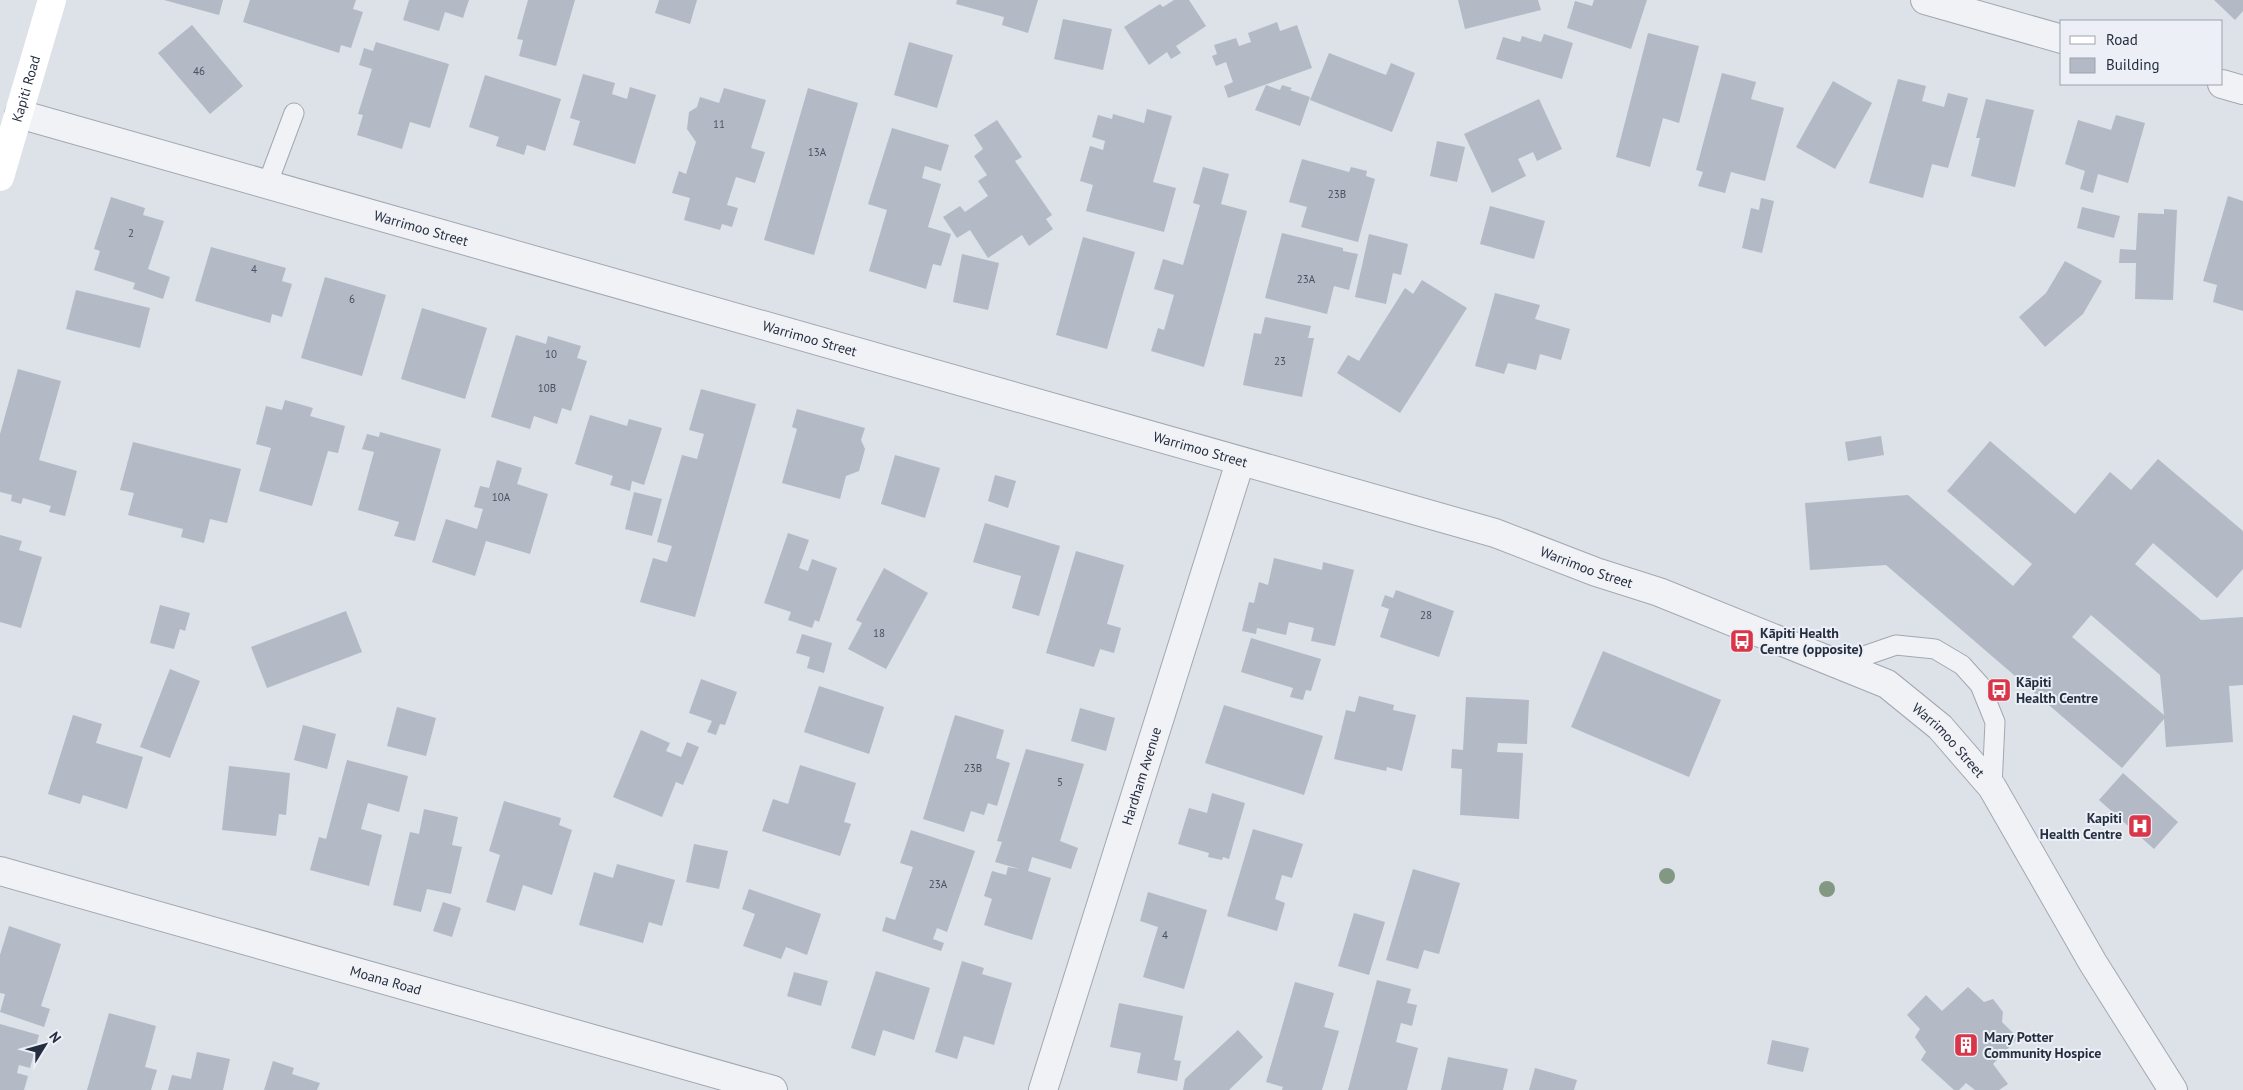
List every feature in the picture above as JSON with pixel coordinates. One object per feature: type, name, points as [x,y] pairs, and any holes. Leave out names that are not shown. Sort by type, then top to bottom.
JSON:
[{"type":"main road","name":"Kapiti Road","points":[[0,177],[52,0]]},
{"type":"street","points":[[1925,0],[2060,37]]},
{"type":"street","points":[[2223,84],[2243,90]]},
{"type":"street","name":"Warrimoo Street","points":[[19,114],[1494,533],[1596,572],[1659,592],[1887,684],[1940,727],[1992,787],[2093,963],[2173,1090]]},
{"type":"street","name":"Hardham Avenue","points":[[1043,1090],[1240,462]]},
{"type":"street","name":"Moana Road","points":[[0,871],[773,1090]]},
{"type":"lane","points":[[268,185],[294,112]]},
{"type":"lane","points":[[1838,665],[1896,645],[1935,650],[1962,664],[1980,685],[1995,722],[1992,787]]},
{"type":"building","points":[[164,0],[223,0],[219,15]]},
{"type":"building","points":[[250,0],[356,0],[353,9],[363,12],[351,48],[341,45],[339,53],[243,22]]},
{"type":"building","points":[[409,0],[469,0],[463,18],[445,12],[439,31],[403,20]]},
{"type":"building","points":[[528,0],[575,0],[556,66],[519,56],[523,40],[517,39]]},
{"type":"building","points":[[659,0],[697,0],[690,24],[655,13]]},
{"type":"building","points":[[957,0],[1038,0],[1028,33],[1002,25],[1004,17],[956,4]]},
{"type":"building","points":[[1174,0],[1189,0],[1206,26],[1176,46],[1181,53],[1171,59],[1167,52],[1149,65],[1124,27],[1160,4],[1163,7]]},
{"type":"building","points":[[1458,0],[1538,0],[1541,10],[1465,29]]},
{"type":"building","points":[[1594,0],[1647,0],[1631,49],[1567,28],[1575,1],[1592,6]]},
{"type":"building","points":[[2214,0],[2243,0],[2243,11],[2235,20]]},
{"type":"building","points":[[1063,19],[1112,29],[1103,70],[1054,59]]},
{"type":"building","points":[[1277,22],[1280,31],[1297,25],[1312,68],[1228,98],[1224,86],[1233,82],[1226,62],[1216,66],[1212,56],[1217,54],[1214,45],[1236,38],[1239,46],[1251,42],[1248,33]]},
{"type":"building","points":[[192,25],[243,86],[210,114],[158,53]]},
{"type":"building","points":[[1648,33],[1699,46],[1679,123],[1663,118],[1650,167],[1616,157]]},
{"type":"building","points":[[1544,34],[1573,43],[1562,79],[1496,59],[1503,37],[1520,42],[1522,36],[1541,42]]},
{"type":"building","points":[[376,42],[449,64],[430,128],[410,122],[402,149],[357,135],[363,115],[358,114],[372,69],[359,65],[364,48],[373,51]]},
{"type":"building","points":[[909,42],[953,55],[937,108],[894,95]]},
{"type":"building","points":[[1329,53],[1386,75],[1391,63],[1415,73],[1392,132],[1310,100]]},
{"type":"building","points":[[1722,73],[1756,82],[1751,99],[1784,108],[1765,181],[1731,172],[1725,193],[1698,186],[1703,172],[1696,170]]},
{"type":"building","points":[[583,74],[615,83],[612,94],[627,99],[630,87],[656,95],[635,164],[573,145],[580,121],[570,118]]},
{"type":"building","points":[[485,75],[561,99],[545,151],[527,145],[524,155],[496,146],[499,137],[469,127]]},
{"type":"building","points":[[1898,79],[1926,86],[1922,101],[1944,107],[1948,93],[1968,98],[1948,168],[1932,164],[1923,198],[1869,183]]},
{"type":"building","points":[[1833,81],[1872,103],[1835,169],[1796,147]]},
{"type":"building","points":[[1266,85],[1280,90],[1282,85],[1310,97],[1300,126],[1255,110]]},
{"type":"building","points":[[724,88],[766,100],[751,148],[765,152],[755,183],[736,177],[727,205],[738,208],[732,227],[722,224],[720,230],[684,220],[690,198],[672,193],[679,171],[686,174],[696,142],[687,129],[689,112],[697,107],[700,97],[719,103]]},
{"type":"building","points":[[808,88],[858,103],[814,255],[764,240]]},
{"type":"building","points":[[1539,99],[1562,149],[1537,161],[1533,152],[1518,159],[1526,176],[1492,193],[1464,134]]},
{"type":"building","points":[[1986,99],[2034,110],[2015,187],[1971,176],[1980,138],[1976,138]]},
{"type":"building","points":[[1147,109],[1172,116],[1153,182],[1176,188],[1164,232],[1086,211],[1093,185],[1080,181],[1090,146],[1103,150],[1105,141],[1092,137],[1098,115],[1112,119],[1113,114],[1144,123]]},
{"type":"building","points":[[2116,115],[2145,123],[2128,183],[2098,174],[2093,193],[2080,189],[2085,171],[2065,164],[2078,120],[2111,130]]},
{"type":"building","points":[[997,120],[1022,157],[1015,161],[1052,215],[1046,219],[1053,229],[1029,246],[1022,235],[988,258],[970,230],[957,238],[943,217],[960,206],[965,212],[988,196],[978,181],[987,175],[974,156],[983,149],[974,135]]},
{"type":"building","points":[[892,128],[949,145],[941,171],[925,166],[922,178],[941,184],[928,227],[951,234],[941,266],[933,264],[926,289],[869,271],[887,210],[868,204]]},
{"type":"building","points":[[1437,141],[1465,147],[1457,182],[1430,176]]},
{"type":"building","points":[[1302,159],[1349,172],[1351,167],[1367,171],[1366,176],[1375,179],[1358,242],[1301,227],[1307,207],[1289,202]]},
{"type":"building","points":[[1203,167],[1229,174],[1221,204],[1247,211],[1204,367],[1151,351],[1158,328],[1164,330],[1174,295],[1154,289],[1163,259],[1183,265],[1200,205],[1193,203]]},
{"type":"building","points":[[2228,196],[2243,201],[2243,311],[2213,302],[2217,285],[2203,281]]},
{"type":"building","points":[[111,197],[145,208],[143,215],[164,221],[148,269],[170,277],[163,299],[133,289],[135,283],[94,270],[100,251],[94,249]]},
{"type":"building","points":[[1761,198],[1774,201],[1762,253],[1742,248],[1751,208],[1759,210]]},
{"type":"building","points":[[1490,206],[1545,221],[1534,259],[1480,244]]},
{"type":"building","points":[[2082,207],[2120,216],[2114,238],[2077,228]]},
{"type":"building","points":[[2164,209],[2177,210],[2173,300],[2135,299],[2136,263],[2119,263],[2120,249],[2136,250],[2138,213],[2164,214]]},
{"type":"building","points":[[1282,233],[1343,248],[1343,251],[1358,254],[1349,290],[1334,286],[1327,314],[1265,298]]},
{"type":"building","points":[[1369,234],[1408,244],[1401,275],[1393,273],[1386,304],[1355,297]]},
{"type":"building","points":[[1083,237],[1135,252],[1107,349],[1056,335]]},
{"type":"building","points":[[211,247],[286,268],[282,281],[292,284],[282,317],[272,314],[270,323],[195,301]]},
{"type":"building","points":[[962,254],[999,263],[988,310],[953,302]]},
{"type":"building","points":[[2065,261],[2102,281],[2083,314],[2045,347],[2019,317],[2046,293]]},
{"type":"building","points":[[325,277],[386,295],[362,376],[301,358]]},
{"type":"building","points":[[1422,280],[1467,308],[1400,413],[1337,373],[1348,355],[1359,361],[1405,288],[1413,294]]},
{"type":"building","points":[[76,290],[150,308],[140,348],[66,329]]},
{"type":"building","points":[[1495,293],[1540,305],[1535,319],[1570,329],[1561,360],[1540,354],[1536,370],[1508,363],[1504,374],[1475,366]]},
{"type":"building","points":[[422,308],[487,328],[465,399],[401,379]]},
{"type":"building","points":[[1265,317],[1311,326],[1308,338],[1314,338],[1302,397],[1243,385],[1254,333],[1261,334]]},
{"type":"building","points":[[516,335],[546,344],[548,336],[581,346],[577,358],[587,361],[571,411],[562,408],[557,424],[534,416],[530,429],[491,417]]},
{"type":"building","points":[[18,369],[61,381],[39,460],[77,471],[65,516],[49,512],[51,506],[23,498],[21,504],[11,501],[12,495],[0,492],[0,434]]},
{"type":"building","points":[[701,389],[756,404],[695,617],[640,602],[653,558],[667,562],[672,546],[657,542],[682,455],[697,459],[704,434],[689,430]]},
{"type":"building","points":[[285,400],[313,408],[310,416],[345,426],[338,453],[328,451],[312,506],[259,491],[271,448],[256,444],[266,406],[282,410]]},
{"type":"building","points":[[797,409],[865,428],[861,440],[865,449],[859,471],[846,476],[840,499],[782,483],[797,429],[792,427]]},
{"type":"building","points":[[590,415],[627,426],[629,419],[662,428],[644,485],[632,481],[630,491],[610,485],[613,476],[575,464]]},
{"type":"building","points":[[380,432],[441,449],[415,541],[394,536],[399,522],[358,510],[374,452],[362,449],[367,434],[379,437]]},
{"type":"building","points":[[1881,436],[1884,455],[1848,461],[1845,442]]},
{"type":"building","points":[[1990,441],[2075,514],[2110,472],[2131,490],[2158,459],[2243,531],[2243,569],[2217,598],[2153,543],[2135,564],[2201,620],[2243,617],[2243,685],[2229,686],[2233,742],[2166,747],[2164,719],[2122,768],[1886,565],[1810,570],[1805,503],[1908,495],[2013,586],[2032,564],[1947,491]],"holes":[[[2091,615],[2160,675],[2164,715],[2072,637]]]},
{"type":"building","points":[[133,442],[241,469],[227,523],[210,519],[204,543],[181,537],[183,529],[128,515],[134,493],[120,490]]},
{"type":"building","points":[[895,455],[940,468],[925,518],[881,504]]},
{"type":"building","points":[[497,460],[522,468],[517,484],[548,494],[530,554],[486,541],[475,576],[432,562],[446,519],[477,529],[483,509],[474,507],[480,486],[489,488]]},
{"type":"building","points":[[995,475],[1016,481],[1008,508],[988,501]]},
{"type":"building","points":[[634,492],[662,499],[652,536],[625,529]]},
{"type":"building","points":[[985,523],[1060,546],[1039,616],[1012,608],[1021,576],[973,562]]},
{"type":"building","points":[[788,533],[809,540],[799,568],[808,571],[812,559],[837,568],[819,622],[815,620],[812,628],[788,620],[791,612],[764,603]]},
{"type":"building","points":[[0,535],[22,541],[19,550],[42,557],[21,628],[0,622]]},
{"type":"building","points":[[1076,551],[1124,565],[1107,624],[1121,628],[1114,653],[1100,649],[1094,667],[1046,653]]},
{"type":"building","points":[[1274,558],[1322,570],[1323,562],[1354,570],[1335,646],[1311,641],[1314,628],[1289,622],[1286,635],[1257,628],[1256,634],[1242,631],[1249,602],[1254,603],[1259,582],[1268,585]]},
{"type":"building","points":[[884,568],[928,593],[886,669],[848,649],[862,623],[856,620]]},
{"type":"building","points":[[1396,590],[1454,611],[1439,657],[1380,637],[1389,609],[1381,606],[1385,595],[1393,598]]},
{"type":"building","points":[[160,605],[190,613],[185,631],[180,629],[174,649],[150,643]]},
{"type":"building","points":[[346,611],[362,652],[267,688],[251,647]]},
{"type":"building","points":[[802,634],[832,643],[824,673],[807,668],[810,657],[796,653]]},
{"type":"building","points":[[1251,638],[1321,659],[1311,691],[1306,690],[1303,700],[1290,697],[1293,688],[1241,672]]},
{"type":"building","points":[[1603,651],[1721,700],[1689,777],[1571,727]]},
{"type":"building","points":[[170,669],[200,681],[170,758],[140,747]]},
{"type":"building","points":[[701,679],[737,692],[725,725],[720,724],[716,735],[707,732],[712,721],[689,713]]},
{"type":"building","points":[[819,686],[884,707],[869,754],[804,732]]},
{"type":"building","points":[[1359,696],[1394,705],[1393,710],[1416,715],[1402,771],[1387,767],[1386,771],[1334,759],[1346,710],[1355,712]]},
{"type":"building","points":[[1466,697],[1529,700],[1527,744],[1498,743],[1497,752],[1523,753],[1519,819],[1460,815],[1462,769],[1451,768],[1452,749],[1463,750]]},
{"type":"building","points":[[1224,705],[1323,736],[1304,795],[1205,763]]},
{"type":"building","points":[[397,707],[436,718],[426,756],[387,746]]},
{"type":"building","points":[[1080,708],[1115,718],[1106,751],[1071,741]]},
{"type":"building","points":[[73,715],[102,724],[96,743],[143,757],[127,809],[83,795],[80,804],[48,794]]},
{"type":"building","points":[[955,715],[1004,730],[996,758],[1010,763],[997,806],[988,803],[984,815],[971,811],[964,832],[923,819]]},
{"type":"building","points":[[303,725],[336,734],[327,769],[294,760]]},
{"type":"building","points":[[641,730],[670,743],[666,751],[681,757],[687,742],[699,747],[683,785],[676,782],[662,817],[613,797]]},
{"type":"building","points":[[1026,749],[1084,764],[1060,841],[1078,848],[1071,869],[1032,857],[1028,871],[1051,878],[1032,940],[984,925],[992,899],[984,896],[992,871],[1006,875],[1008,867],[1020,869],[995,862],[1002,842],[997,841]]},
{"type":"building","points":[[347,760],[408,776],[399,812],[368,803],[361,829],[382,835],[369,886],[310,870],[319,837],[326,839]]},
{"type":"building","points":[[800,765],[856,783],[844,822],[851,824],[840,856],[762,831],[773,799],[788,804]]},
{"type":"building","points":[[229,766],[290,773],[286,815],[279,814],[276,836],[222,830]]},
{"type":"building","points":[[2123,773],[2178,822],[2154,849],[2099,800]]},
{"type":"building","points":[[1212,793],[1245,803],[1229,859],[1223,857],[1222,860],[1208,857],[1209,853],[1178,844],[1189,808],[1207,813]]},
{"type":"building","points":[[504,801],[561,818],[559,825],[572,830],[552,895],[523,885],[515,911],[486,902],[500,855],[489,851]]},
{"type":"building","points":[[424,809],[458,817],[452,845],[462,847],[451,894],[427,889],[421,912],[393,905],[410,832],[419,834]]},
{"type":"building","points":[[1253,829],[1303,844],[1292,878],[1282,875],[1275,899],[1285,903],[1277,931],[1227,916]]},
{"type":"building","points":[[911,830],[975,851],[947,932],[937,928],[933,939],[944,943],[941,951],[882,931],[886,917],[895,920],[913,867],[900,863]]},
{"type":"building","points":[[694,844],[728,851],[719,889],[686,882]]},
{"type":"building","points":[[617,864],[675,880],[662,926],[649,922],[643,943],[579,925],[594,872],[613,878]]},
{"type":"building","points":[[1413,869],[1460,883],[1439,954],[1424,950],[1418,969],[1386,960]]},
{"type":"building","points":[[749,889],[821,914],[807,955],[786,947],[781,959],[743,946],[755,914],[742,909]]},
{"type":"building","points":[[1148,892],[1207,910],[1184,989],[1143,977],[1158,927],[1140,921]]},
{"type":"building","points":[[443,902],[461,908],[452,937],[433,931]]},
{"type":"building","points":[[1354,913],[1385,922],[1369,975],[1338,966]]},
{"type":"building","points":[[9,926],[61,944],[41,1006],[50,1009],[44,1027],[0,1012],[5,994],[0,993],[0,955]]},
{"type":"building","points":[[962,961],[984,968],[982,974],[1012,983],[994,1045],[964,1036],[957,1059],[935,1052]]},
{"type":"building","points":[[876,971],[930,988],[914,1040],[883,1030],[875,1056],[851,1048]]},
{"type":"building","points":[[794,972],[828,981],[821,1006],[787,996]]},
{"type":"building","points":[[1377,980],[1411,989],[1407,1003],[1417,1005],[1412,1026],[1401,1023],[1396,1042],[1418,1048],[1407,1090],[1348,1090]]},
{"type":"building","points":[[1295,982],[1334,993],[1324,1027],[1339,1031],[1322,1090],[1282,1090],[1283,1087],[1266,1082]]},
{"type":"building","name":"Mary Potter Community Hospice","points":[[1968,987],[1984,1002],[1993,999],[2003,1012],[2002,1022],[2018,1038],[1993,1064],[2008,1084],[1999,1090],[1975,1090],[1966,1083],[1959,1090],[1954,1090],[1921,1060],[1926,1052],[1915,1037],[1920,1029],[1907,1015],[1926,995],[1942,1011]]},
{"type":"building","points":[[1119,1003],[1183,1016],[1174,1060],[1181,1061],[1177,1081],[1137,1073],[1141,1053],[1110,1047]]},
{"type":"building","points":[[109,1013],[156,1026],[145,1067],[157,1070],[151,1090],[87,1090]]},
{"type":"building","points":[[0,1024],[39,1035],[30,1068],[19,1065],[17,1073],[28,1076],[24,1090],[0,1090]]},
{"type":"building","points":[[1238,1030],[1263,1057],[1229,1090],[1183,1090],[1185,1079]]},
{"type":"building","points":[[1772,1040],[1809,1048],[1803,1072],[1767,1064]]},
{"type":"building","points":[[197,1052],[230,1059],[223,1090],[168,1090],[172,1075],[191,1079]]},
{"type":"building","points":[[1448,1057],[1508,1069],[1503,1090],[1441,1090]]},
{"type":"building","points":[[273,1061],[294,1068],[292,1074],[320,1083],[317,1090],[264,1090]]},
{"type":"building","points":[[1535,1068],[1577,1080],[1574,1090],[1529,1090]]},
{"type":"place","name":"Kāpiti Health Centre (opposite)","points":[[1742,641]]},
{"type":"place","name":"Kāpiti Health Centre","points":[[1999,690]]},
{"type":"place","name":"Kapiti Health Centre","points":[[2140,826]]},
{"type":"place","name":"Mary Potter Community Hospice","points":[[1966,1045]]}]
